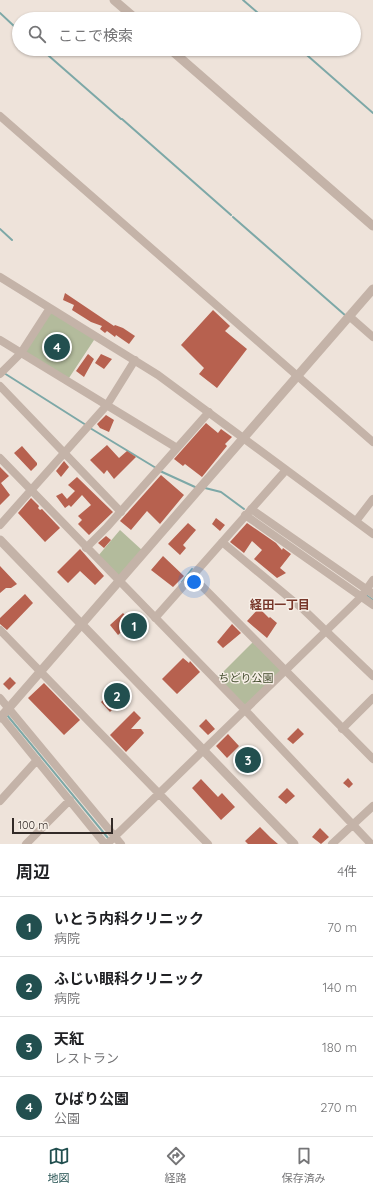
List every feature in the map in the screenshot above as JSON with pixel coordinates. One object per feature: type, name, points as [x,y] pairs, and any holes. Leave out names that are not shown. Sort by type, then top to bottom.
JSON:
[{"type":"street","points":[[114,0],[128,12]]},
{"type":"street","points":[[178,56],[373,226]]},
{"type":"street","points":[[0,116],[373,442]]},
{"type":"street","points":[[0,277],[158,375],[373,534]]},
{"type":"street","points":[[373,289],[0,717],[106,844],[361,597],[370,592],[373,580]]},
{"type":"street","points":[[0,374],[21,353],[50,308]]},
{"type":"street","points":[[349,316],[373,337]]},
{"type":"street","points":[[0,340],[177,448]]},
{"type":"street","points":[[0,525],[107,405],[134,360]]},
{"type":"street","points":[[0,386],[63,454],[120,512]]},
{"type":"street","points":[[86,548],[209,412]]},
{"type":"street","points":[[0,458],[245,710],[371,844]]},
{"type":"street","points":[[155,618],[286,470]]},
{"type":"street","points":[[356,521],[373,499]]},
{"type":"street","points":[[248,512],[370,592]]},
{"type":"street","points":[[248,512],[373,606]]},
{"type":"street","points":[[0,540],[294,844]]},
{"type":"street","points":[[222,542],[327,630],[373,676]]},
{"type":"street","points":[[192,576],[373,759]]},
{"type":"street","points":[[0,630],[208,844]]},
{"type":"street","points":[[0,698],[121,844]]},
{"type":"street","points":[[342,729],[373,698]]},
{"type":"street","points":[[0,800],[37,760]]},
{"type":"street","points":[[27,844],[70,800]]},
{"type":"street","points":[[332,844],[373,806]]},
{"type":"green space","points":[[50,308],[96,337],[67,381],[21,353]]},
{"type":"green space","points":[[120,530],[143,551],[120,578],[98,556]]},
{"type":"green space","name":"ちどり公園","points":[[253,642],[283,672],[245,709],[216,679]]},
{"type":"building","points":[[65,293],[114,326],[123,328],[135,336],[129,344],[116,335],[115,337],[107,331],[105,333],[100,329],[102,326],[91,322],[72,310],[74,305],[63,300]]},
{"type":"building","points":[[213,310],[230,326],[225,331],[247,349],[217,388],[199,374],[204,368],[181,345]]},
{"type":"building","points":[[88,354],[94,359],[84,377],[76,371]]},
{"type":"building","points":[[101,354],[112,359],[104,369],[95,363]]},
{"type":"building","points":[[106,415],[114,420],[109,432],[100,428],[97,424]]},
{"type":"building","points":[[206,423],[218,433],[221,429],[232,437],[225,444],[227,446],[202,477],[185,464],[183,466],[174,459]]},
{"type":"building","points":[[107,445],[119,458],[127,451],[136,457],[114,479],[107,470],[104,474],[90,460]]},
{"type":"building","points":[[22,446],[37,463],[31,471],[14,453]]},
{"type":"building","points":[[64,461],[69,467],[61,477],[56,471]]},
{"type":"building","points":[[0,467],[9,476],[1,483],[10,495],[0,505]]},
{"type":"building","points":[[161,475],[184,495],[160,524],[147,511],[131,530],[120,521]]},
{"type":"building","points":[[77,477],[113,512],[89,535],[78,524],[82,520],[78,516],[91,505],[82,495],[71,507],[69,505],[65,508],[56,496],[62,493],[67,499],[75,491],[68,485]]},
{"type":"building","points":[[31,498],[39,506],[38,508],[40,510],[42,509],[60,528],[45,542],[18,513]]},
{"type":"building","points":[[216,518],[225,525],[220,531],[212,524]]},
{"type":"building","points":[[188,523],[196,530],[183,545],[186,548],[180,555],[168,544]]},
{"type":"building","points":[[247,523],[276,543],[282,550],[283,548],[291,554],[280,568],[286,573],[277,578],[254,559],[262,550],[252,541],[244,553],[230,542]]},
{"type":"building","points":[[106,536],[111,540],[104,548],[98,543]]},
{"type":"building","points":[[80,549],[104,576],[95,585],[80,571],[68,583],[57,572]]},
{"type":"building","points":[[163,556],[184,576],[173,587],[151,570]]},
{"type":"building","points":[[0,566],[17,584],[11,588],[6,588],[0,593]]},
{"type":"building","points":[[25,594],[33,603],[7,630],[0,624],[0,618]]},
{"type":"building","points":[[259,608],[269,618],[270,617],[277,623],[267,638],[247,621]]},
{"type":"building","points":[[123,613],[132,622],[118,635],[110,625]]},
{"type":"building","points":[[232,624],[241,633],[223,648],[217,642]]},
{"type":"building","points":[[183,658],[189,663],[190,661],[200,672],[177,694],[162,679]]},
{"type":"building","points":[[10,677],[16,683],[9,690],[3,684]]},
{"type":"building","points":[[44,683],[80,720],[64,735],[28,698]]},
{"type":"building","points":[[119,686],[127,695],[110,712],[101,702]]},
{"type":"building","points":[[134,711],[141,718],[131,729],[141,729],[144,733],[126,752],[110,735]]},
{"type":"building","points":[[206,719],[215,729],[208,735],[199,726]]},
{"type":"building","points":[[298,728],[304,734],[293,744],[287,739]]},
{"type":"building","points":[[228,734],[239,746],[227,758],[216,746]]},
{"type":"building","points":[[251,752],[258,760],[245,773],[237,764]]},
{"type":"building","points":[[348,778],[353,784],[349,788],[343,783]]},
{"type":"building","points":[[201,779],[218,797],[222,793],[235,807],[221,820],[192,788]]},
{"type":"building","points":[[287,788],[295,796],[286,804],[278,797]]},
{"type":"building","points":[[260,827],[278,844],[248,844],[245,841]]},
{"type":"building","points":[[320,828],[329,837],[321,844],[312,837]]},
{"type":"waterway","points":[[243,0],[257,12]]},
{"type":"waterway","points":[[0,13],[12,24]]},
{"type":"waterway","points":[[49,56],[121,119]]},
{"type":"waterway","points":[[308,56],[373,113]]},
{"type":"waterway","points":[[122,119],[231,215]]},
{"type":"waterway","points":[[233,217],[346,316]]},
{"type":"waterway","points":[[0,229],[12,240]]},
{"type":"waterway","points":[[4,373],[86,425]]},
{"type":"waterway","points":[[90,428],[156,468]]},
{"type":"waterway","points":[[160,471],[195,487]]},
{"type":"waterway","points":[[205,488],[221,492],[244,509]]},
{"type":"waterway","points":[[182,582],[192,569]]},
{"type":"waterway","points":[[366,595],[373,600]]},
{"type":"waterway","points":[[7,715],[108,838]]},
{"type":"place","name":"ひばり公園","points":[[57,347]]},
{"type":"place","name":"いとう内科クリニック","points":[[134,626]]},
{"type":"place","name":"ふじい眼科クリニック","points":[[117,696]]},
{"type":"place","name":"天紅","points":[[248,760]]},
{"type":"district","name":"経田一丁目","points":[[280,605]]}]
